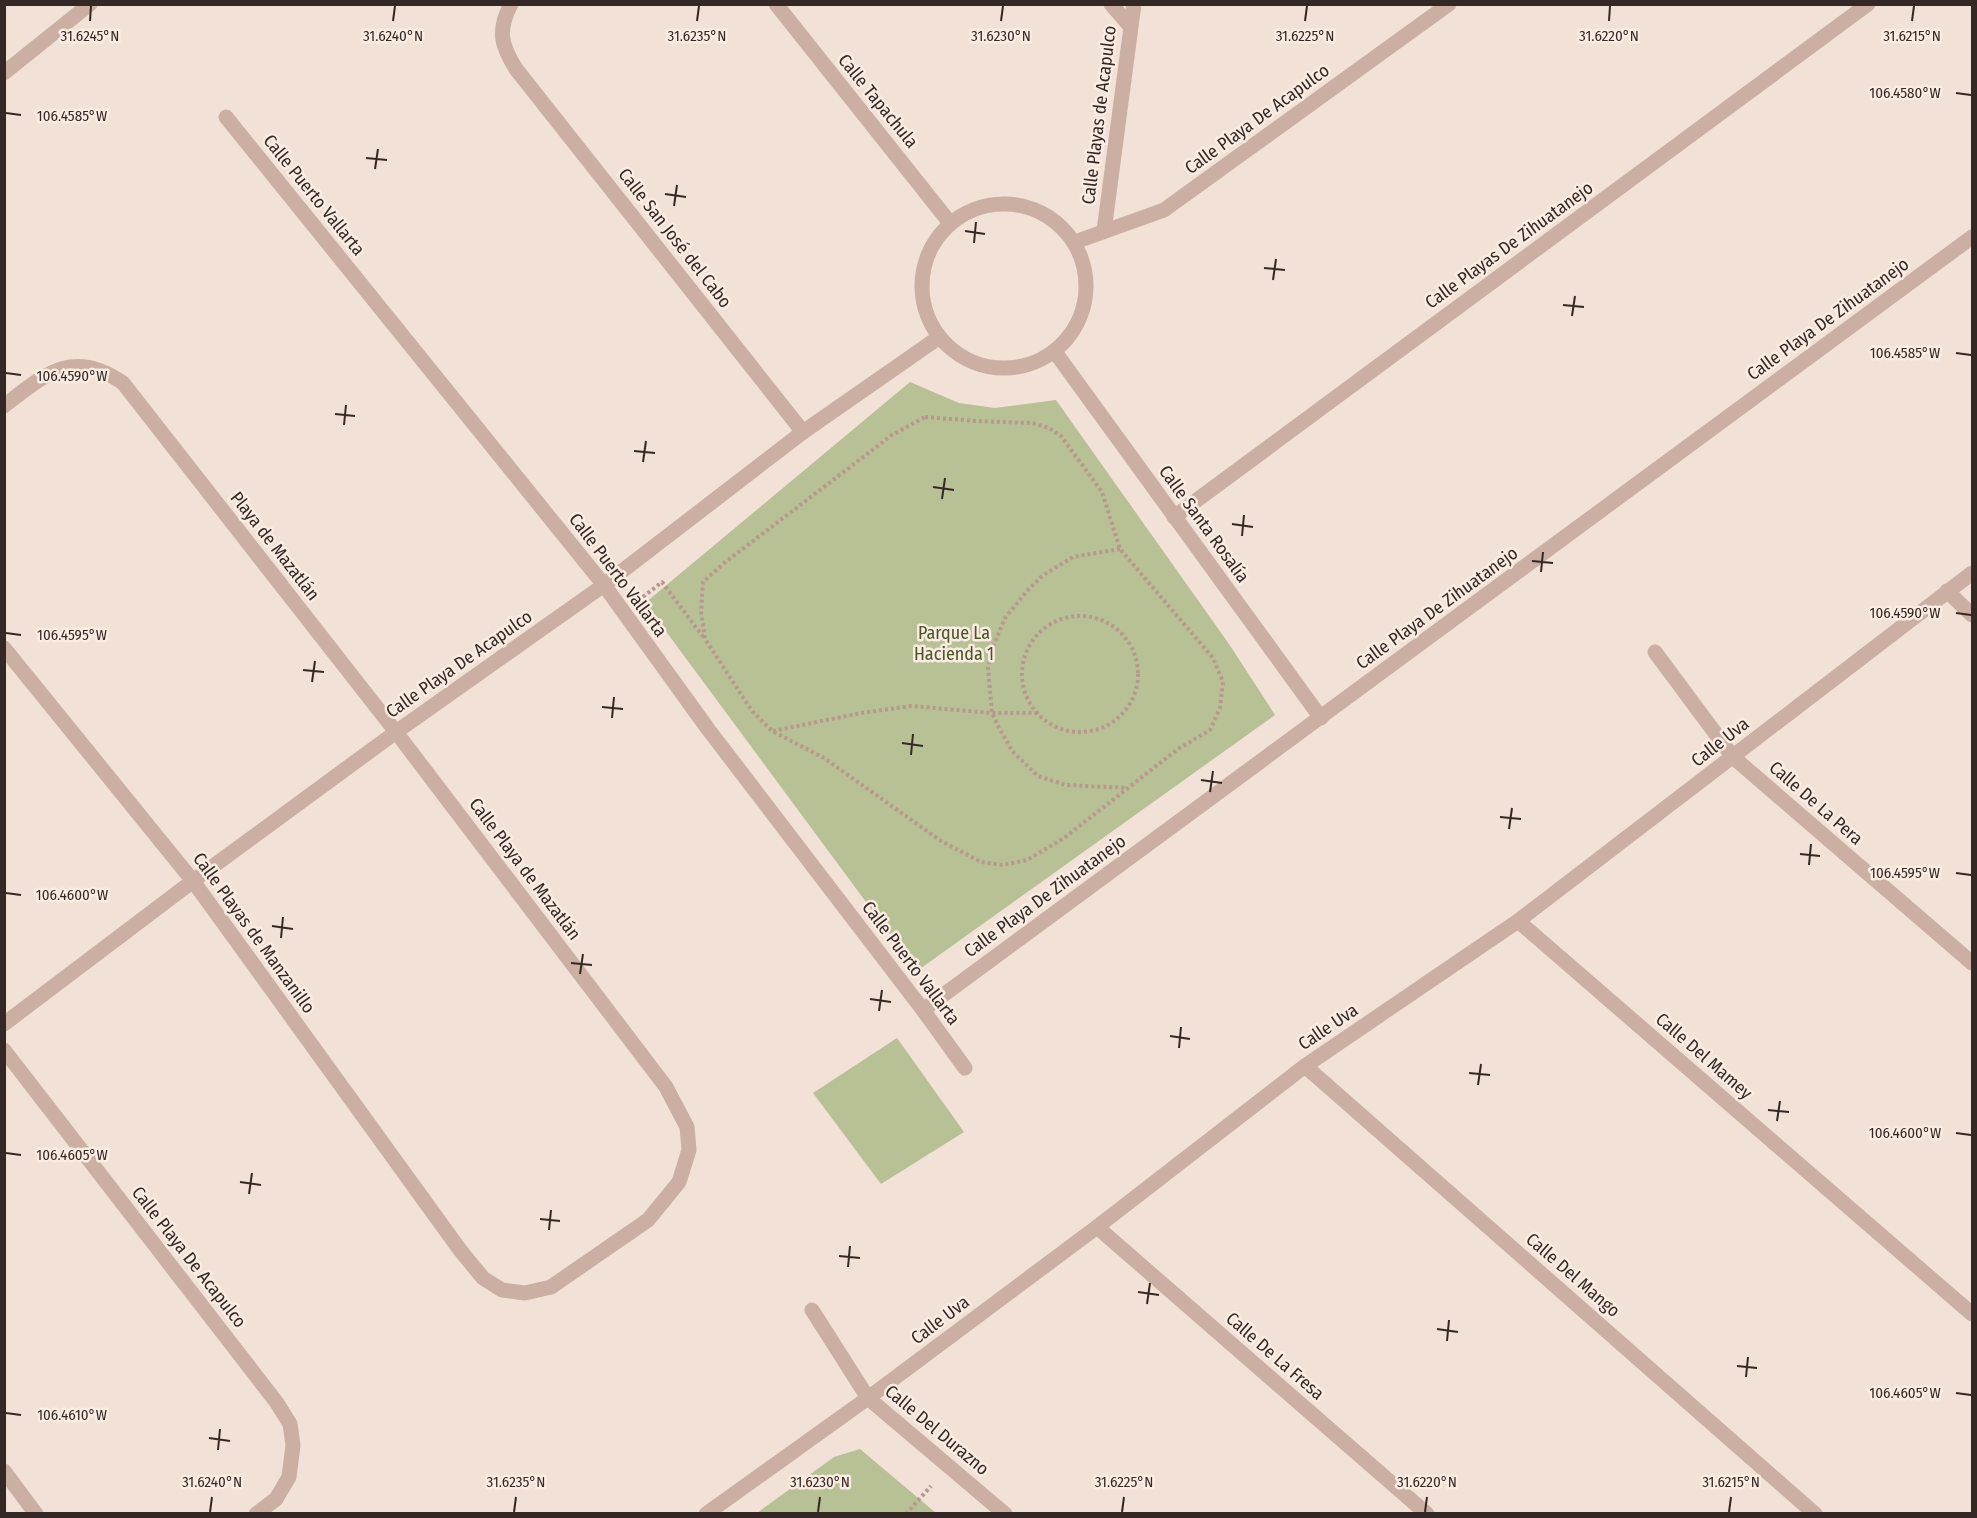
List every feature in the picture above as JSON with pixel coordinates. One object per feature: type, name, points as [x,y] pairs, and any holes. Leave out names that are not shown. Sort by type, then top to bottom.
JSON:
[{"type":"street","points":[[4,73],[90,4]]},
{"type":"street","name":"Calle San José del Cabo","points":[[511,4],[501,27],[505,51],[516,69],[803,432]]},
{"type":"street","name":"Calle Tapachula","points":[[776,4],[950,223]]},
{"type":"street","points":[[1111,4],[1130,26]]},
{"type":"street","name":"Calle Playas de Acapulco","points":[[1104,231],[1134,4]]},
{"type":"street","name":"Calle Playa De Acapulco","points":[[1075,242],[1164,210],[1449,4]]},
{"type":"street","name":"Calle Playas De Zihuatanejo","points":[[1174,517],[1868,4]]},
{"type":"street","name":"Calle Puerto Vallarta","points":[[226,117],[604,585],[708,729],[965,1068]]},
{"type":"street","points":[[1017,203],[1050,216],[1075,242],[1086,270],[1086,301],[1076,330],[1055,352],[1015,369],[973,364],[938,338],[922,299],[926,257],[950,223],[981,206],[1017,203]]},
{"type":"street","name":"Calle Playa De Zihuatanejo","points":[[923,1010],[1972,237]]},
{"type":"street","name":"Calle Playa De Acapulco","points":[[4,1024],[396,732],[604,585],[803,432],[938,338]]},
{"type":"street","name":"Calle Santa Rosalía","points":[[1055,352],[1321,718]]},
{"type":"street","name":"Playa de Mazatlán","points":[[4,406],[36,381],[57,369],[80,366],[97,369],[108,372],[123,383],[396,732]]},
{"type":"street","name":"Calle Uva","points":[[706,1514],[868,1398],[1097,1227],[1305,1066],[1518,921],[1972,573]]},
{"type":"street","points":[[1947,591],[1972,615]]},
{"type":"street","name":"Calle Playas de Manzanillo","points":[[4,648],[193,881],[460,1250]]},
{"type":"street","name":"Calle De La Pera","points":[[1655,652],[1733,757],[1972,963]]},
{"type":"street","name":"Calle Playa de Mazatlán","points":[[396,732],[666,1087],[687,1127],[688,1150],[679,1182],[648,1220],[551,1287],[525,1293],[502,1290],[483,1278],[460,1250]]},
{"type":"street","name":"Calle Del Mamey","points":[[1518,921],[1972,1314]]},
{"type":"street","name":"Calle Playa De Acapulco","points":[[4,1050],[277,1403],[290,1424],[293,1445],[289,1477],[276,1499],[256,1514]]},
{"type":"street","name":"Calle Del Mango","points":[[1305,1066],[1815,1514]]},
{"type":"street","name":"Calle De La Fresa","points":[[1097,1227],[1427,1514]]},
{"type":"street","name":"Calle Del Durazno","points":[[812,1310],[868,1398],[1005,1514]]},
{"type":"street","points":[[4,1471],[36,1514]]},
{"type":"path","points":[[662,582],[705,639],[752,711],[772,731],[824,758],[941,841],[981,862],[1003,865],[1027,860],[1064,838],[1178,749],[1210,730],[1220,708],[1223,682],[1213,658],[1120,549],[1102,492],[1061,436],[1049,428],[1032,423],[925,417],[892,435],[723,564],[703,582],[701,612],[705,639]]},
{"type":"path","points":[[1120,549],[1073,557],[1041,576],[1005,618],[993,647],[988,668],[992,713],[1012,751],[1038,776],[1066,785],[1127,788]]},
{"type":"path","points":[[772,731],[861,713],[911,706],[992,713],[1038,713],[1053,726],[1071,731],[1090,731],[1108,725],[1124,713],[1134,697],[1138,678],[1137,659],[1129,642],[1116,627],[1100,618],[1080,616],[1061,618],[1045,628],[1032,642],[1024,660],[1022,679],[1027,697],[1038,713]]},
{"type":"path","points":[[906,1514],[951,1466]]},
{"type":"green space","name":"Parque La Hacienda 1","points":[[910,382],[959,403],[995,408],[1056,400],[1229,644],[1275,715],[917,971],[645,603]]},
{"type":"green space","points":[[897,1038],[964,1132],[881,1184],[813,1093]]},
{"type":"green space","points":[[860,1449],[936,1513],[757,1513],[834,1457]]}]
